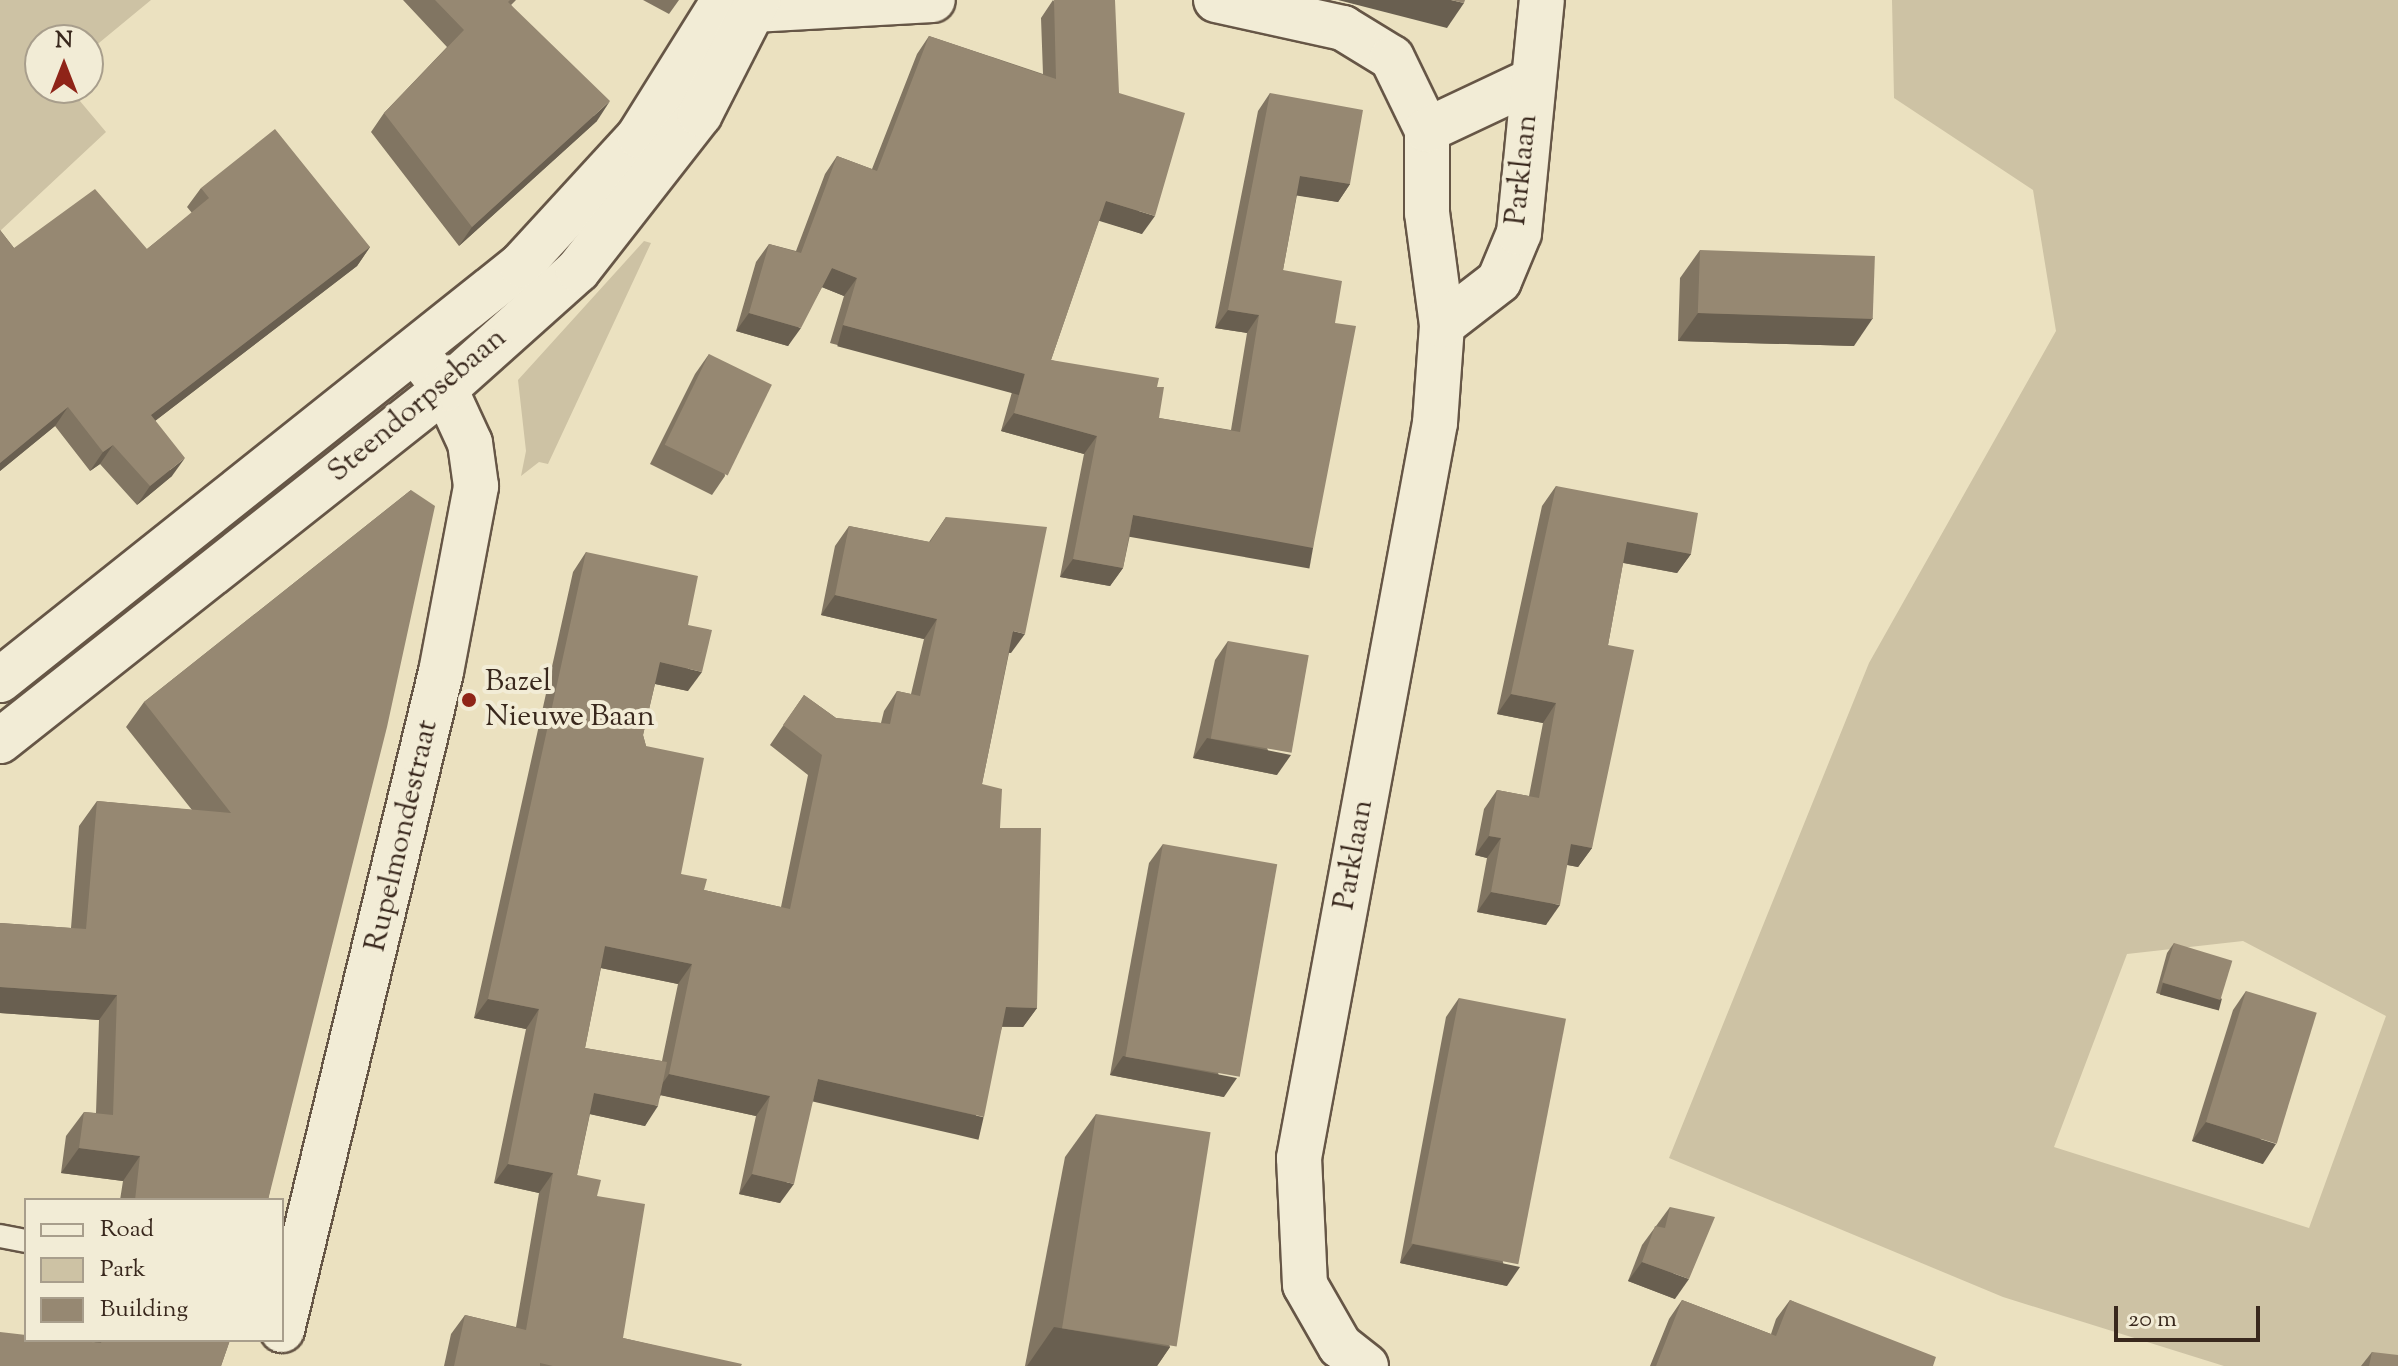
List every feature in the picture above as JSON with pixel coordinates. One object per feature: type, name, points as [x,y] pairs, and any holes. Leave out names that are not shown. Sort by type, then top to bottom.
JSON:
[{"type":"street","points":[[745,3],[933,0]]},
{"type":"street","name":"Parklaan","points":[[1216,0],[1343,28],[1368,43],[1392,58],[1427,130],[1427,213],[1442,325],[1435,423],[1299,1158],[1305,1285],[1340,1346],[1366,1366]]},
{"type":"street","name":"Parklaan","points":[[1442,325],[1499,281],[1519,233],[1531,81],[1542,0]]},
{"type":"street","name":"Steendorpsebaan","points":[[0,680],[521,265],[590,192],[686,69],[745,3]]},
{"type":"street","name":"Steendorpsebaan","points":[[0,741],[445,389],[578,270],[652,182],[700,114],[745,3]]},
{"type":"street","name":"Parklaan","points":[[1427,130],[1531,81]]},
{"type":"street","name":"Rupelmondestraat","points":[[284,1318],[441,672],[476,486],[470,443],[445,389],[415,351]]},
{"type":"street","points":[[270,1366],[277,1342]]},
{"type":"lane","points":[[0,1236],[24,1241]]},
{"type":"green space","points":[[0,0],[151,0],[104,39],[104,24],[24,24],[24,104],[82,104],[106,132],[0,231]]},
{"type":"green space","points":[[1892,0],[2398,0],[2398,1366],[2224,1366],[2003,1297],[1669,1158],[1869,663],[2056,331],[2033,190],[1894,98]],"holes":[[[2243,941],[2386,1016],[2309,1228],[2054,1147],[2127,954]]]},
{"type":"green space","points":[[644,241],[651,243],[548,464],[539,462],[521,476],[526,451],[518,380]]},
{"type":"building","points":[[435,0],[510,0],[508,2],[610,101],[472,227],[384,113],[464,30]]},
{"type":"building","points":[[1054,0],[1115,0],[1119,93],[1185,113],[1155,216],[1106,201],[1051,360],[1159,378],[1157,387],[1164,387],[1159,418],[1240,432],[1259,315],[1228,310],[1270,93],[1363,110],[1350,184],[1300,176],[1283,270],[1342,281],[1335,323],[1356,326],[1313,548],[1133,515],[1123,568],[1073,559],[1097,436],[1014,413],[1025,374],[843,325],[857,278],[832,268],[801,328],[749,313],[769,244],[801,253],[837,156],[877,171],[929,36],[1056,79]]},
{"type":"building","points":[[275,129],[370,247],[151,415],[185,458],[150,486],[113,445],[103,452],[68,407],[0,463],[0,230],[14,248],[95,189],[147,249],[209,198],[201,188]]},
{"type":"building","points":[[1700,250],[1875,256],[1873,319],[1698,313]]},
{"type":"building","points":[[709,354],[772,385],[728,475],[665,445]]},
{"type":"building","points":[[1556,486],[1698,513],[1691,554],[1627,542],[1608,645],[1634,650],[1592,848],[1571,844],[1560,905],[1491,892],[1501,838],[1489,836],[1497,790],[1539,798],[1556,703],[1511,694]]},
{"type":"building","points":[[411,490],[435,506],[387,727],[269,1198],[135,1198],[140,1156],[79,1148],[84,1112],[113,1115],[117,995],[0,987],[0,923],[86,929],[97,801],[231,813],[144,702]]},
{"type":"building","points":[[946,517],[1047,527],[1025,634],[1013,631],[982,784],[1002,789],[1000,828],[1041,828],[1037,1008],[1006,1007],[984,1117],[818,1079],[794,1184],[752,1174],[770,1096],[669,1074],[692,964],[605,946],[585,1048],[667,1062],[658,1106],[594,1093],[577,1175],[601,1180],[597,1196],[645,1204],[623,1338],[742,1364],[553,1366],[540,1363],[540,1366],[454,1366],[465,1315],[526,1330],[553,1173],[508,1164],[539,1009],[488,999],[586,552],[698,576],[688,625],[712,630],[702,672],[660,662],[643,735],[646,746],[704,758],[681,874],[707,879],[704,890],[790,909],[822,755],[783,725],[804,695],[836,718],[890,724],[897,691],[920,696],[937,619],[835,595],[849,526],[930,542]]},
{"type":"building","points":[[1228,641],[1309,655],[1292,753],[1211,738]]},
{"type":"building","points":[[1163,844],[1277,864],[1240,1077],[1125,1057]]},
{"type":"building","points":[[2174,943],[2232,961],[2220,1000],[2162,982]]},
{"type":"building","points":[[2246,991],[2317,1013],[2277,1144],[2206,1122]]},
{"type":"building","points":[[1459,998],[1566,1019],[1518,1264],[1411,1243]]},
{"type":"building","points":[[1096,1114],[1211,1132],[1177,1346],[1062,1328]]},
{"type":"building","points":[[1670,1207],[1715,1217],[1689,1279],[1642,1262],[1655,1226],[1665,1228]]},
{"type":"building","points":[[1682,1300],[1776,1336],[1790,1300],[1936,1357],[1933,1366],[1656,1366]]},
{"type":"building","points":[[0,1332],[24,1335],[24,1342],[229,1342],[221,1366],[0,1366]]},
{"type":"building","points":[[2372,1352],[2398,1355],[2398,1366],[2369,1366]]},
{"type":"place","name":"Bazel Nieuwe Baan","points":[[469,700]]}]
